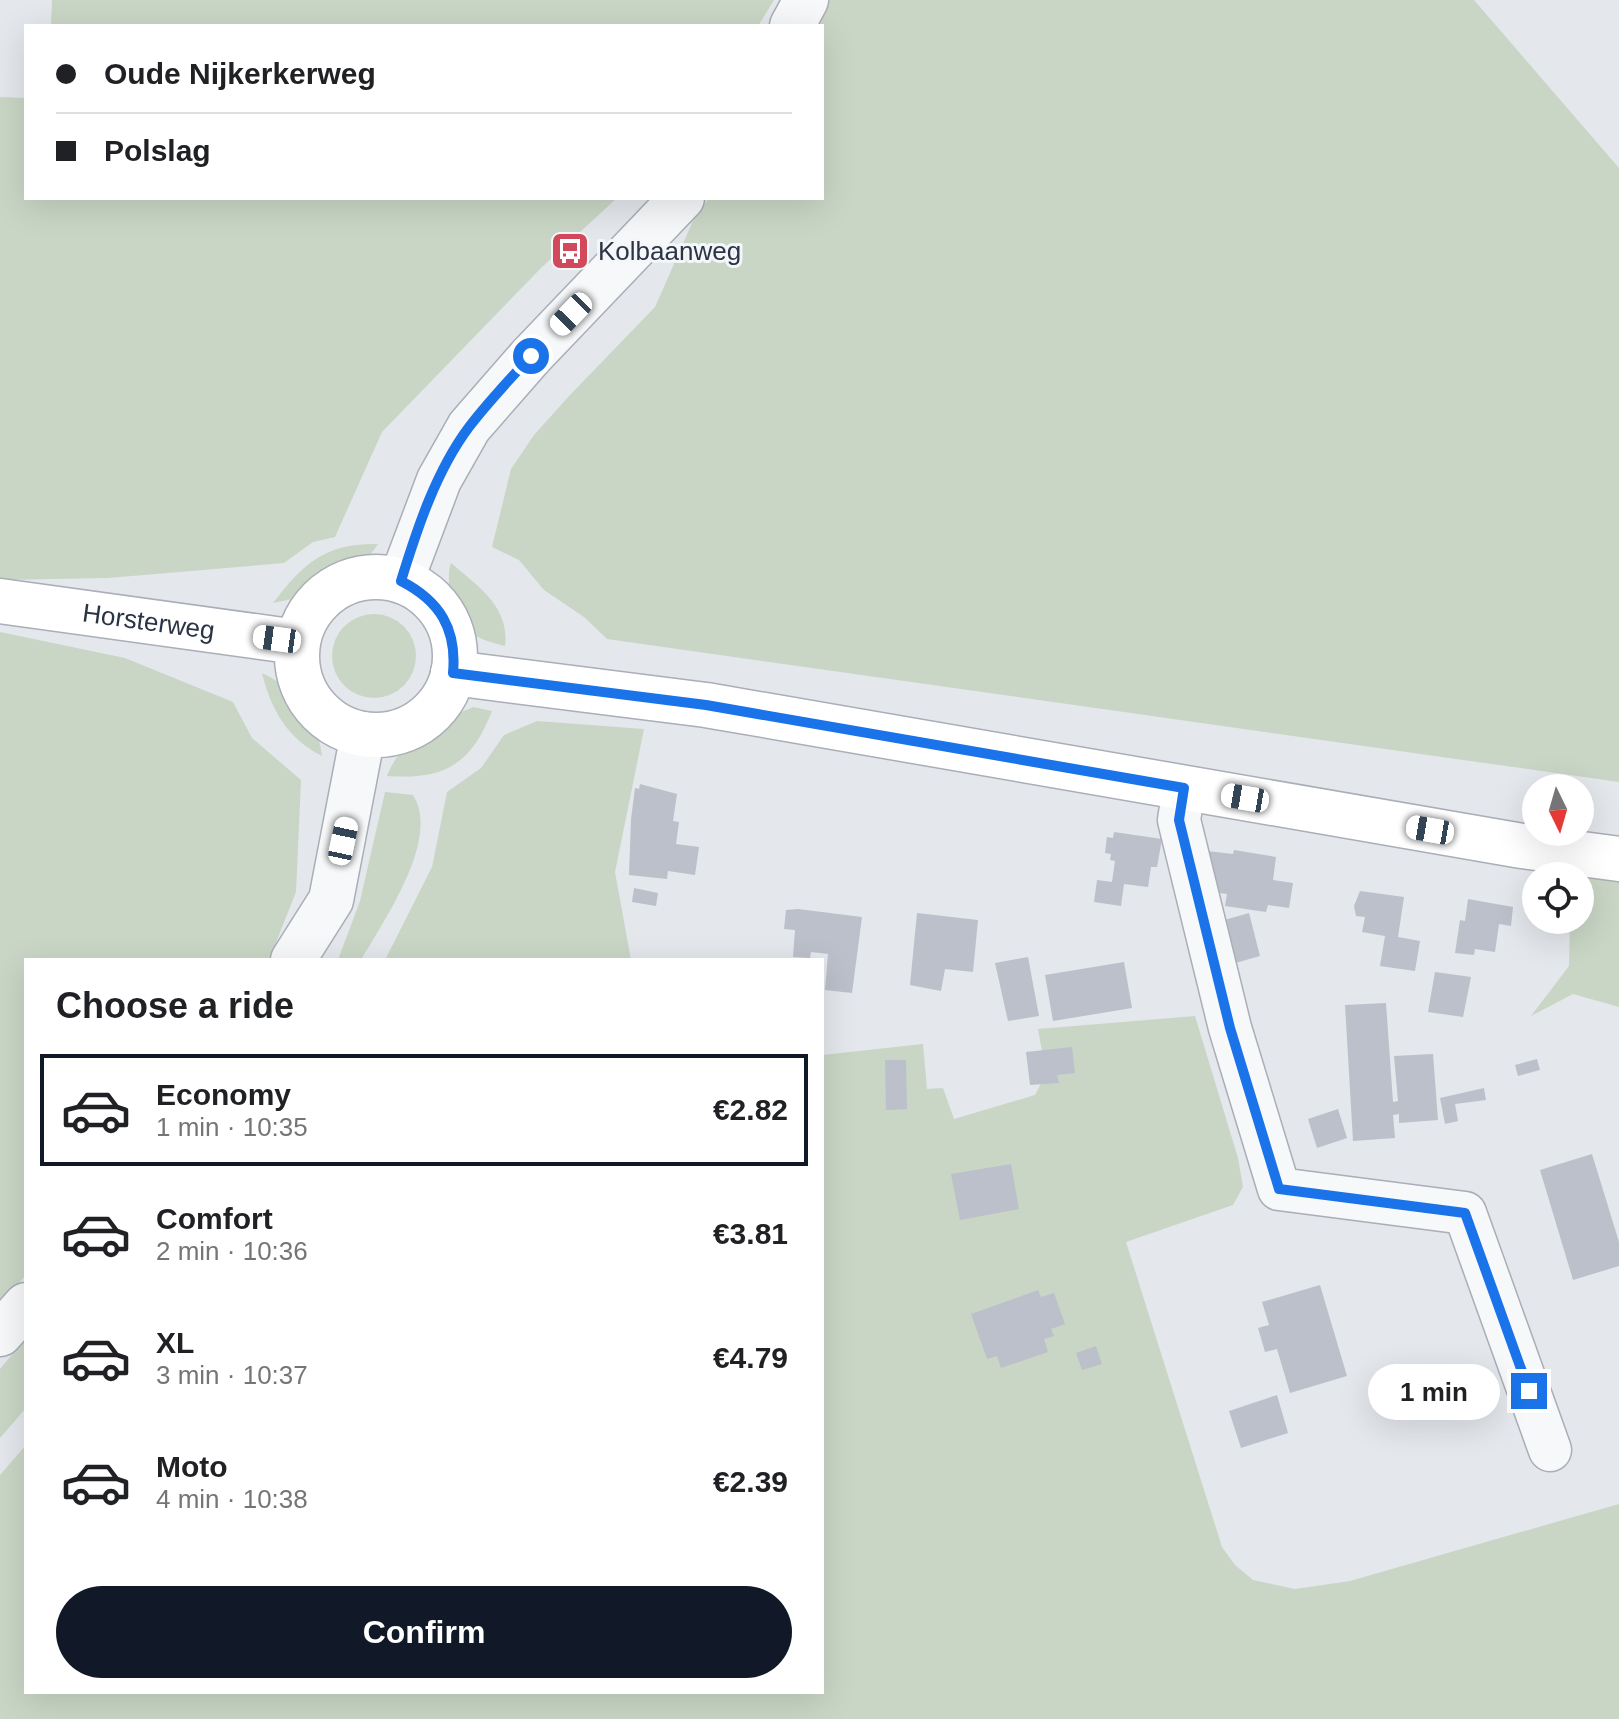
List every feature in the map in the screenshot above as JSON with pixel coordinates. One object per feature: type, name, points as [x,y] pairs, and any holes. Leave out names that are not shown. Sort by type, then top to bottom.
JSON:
[{"type":"main road","points":[[379,577],[401,581],[422,592],[438,607],[450,627],[455,650],[453,673],[445,695],[420,721],[387,735],[363,734],[339,727],[311,701],[297,666],[297,642],[305,620],[318,602],[336,588],[357,579],[379,577]]},
{"type":"main road","name":"Horsterweg","points":[[0,601],[297,642]]},
{"type":"main road","points":[[453,673],[706,705],[1522,846],[1619,859]]},
{"type":"street","points":[[793,24],[806,0]]},
{"type":"street","points":[[401,581],[439,480],[469,427],[531,356],[680,200]]},
{"type":"street","points":[[294,958],[331,900],[363,734]]},
{"type":"street","points":[[1184,788],[1179,820],[1230,1028],[1279,1189],[1465,1213],[1550,1450]]},
{"type":"street","points":[[0,1334],[24,1307]]},
{"type":"green space","points":[[52,0],[774,0],[759,24],[51,24]]},
{"type":"green space","points":[[830,0],[1474,0],[1619,168],[1619,782],[1594,778],[1594,774],[1562,774],[607,639],[584,617],[544,590],[519,560],[492,547],[511,469],[534,435],[655,307],[693,221],[708,200],[824,200],[824,24],[816,24]]},
{"type":"green space","points":[[0,97],[24,98],[24,200],[615,200],[541,268],[382,432],[335,537],[313,542],[284,563],[108,578],[0,580]]},
{"type":"green space","points":[[378,544],[358,567],[332,584],[273,603],[295,577],[317,558],[344,547]]},
{"type":"green space","points":[[451,563],[490,598],[502,620],[505,646],[482,639],[459,621],[449,588]]},
{"type":"green space","points":[[366,614],[382,614],[398,621],[409,632],[416,656],[413,672],[404,686],[382,698],[366,698],[350,691],[339,680],[332,664],[332,648],[339,632],[350,621]]},
{"type":"green space","points":[[0,632],[125,658],[233,702],[252,738],[301,780],[296,892],[270,958],[24,958],[24,1277],[0,1305]]},
{"type":"green space","points":[[262,673],[286,688],[304,706],[316,729],[322,756],[290,732],[270,699]]},
{"type":"green space","points":[[473,707],[492,711],[475,744],[465,756],[440,771],[407,777],[387,776],[411,741]]},
{"type":"green space","points":[[537,721],[644,729],[615,872],[631,958],[386,958],[432,867],[447,792],[481,768],[504,735]]},
{"type":"green space","points":[[385,792],[413,795],[420,813],[420,834],[406,879],[362,958],[339,958],[360,901]]},
{"type":"green space","points":[[1594,875],[1619,879],[1619,1007],[1573,994],[1531,1016],[1569,966],[1570,934],[1594,934]]},
{"type":"green space","points":[[1195,1016],[1238,1158],[1243,1187],[1233,1205],[1126,1242],[1222,1547],[1235,1565],[1253,1580],[1295,1589],[1350,1581],[1619,1504],[1619,1719],[0,1719],[0,1475],[24,1447],[24,1694],[824,1694],[824,1055],[923,1044],[927,1089],[943,1088],[954,1119],[1035,1095],[1046,1074],[1038,1029]]},
{"type":"green space","points":[[24,1340],[24,1410],[0,1438],[0,1369]]},
{"type":"building","points":[[640,784],[677,794],[673,821],[679,822],[676,844],[699,847],[695,875],[668,871],[667,879],[629,875],[631,819],[635,788],[639,789]]},
{"type":"building","points":[[1114,832],[1162,839],[1157,867],[1151,867],[1148,887],[1124,884],[1121,906],[1094,902],[1097,880],[1112,882],[1115,861],[1110,860],[1111,854],[1105,853],[1107,837],[1113,838]]},
{"type":"building","points":[[1234,850],[1276,857],[1273,880],[1293,883],[1289,908],[1268,905],[1266,912],[1225,906],[1227,894],[1219,893],[1207,851],[1233,854]]},
{"type":"building","points":[[634,888],[658,893],[656,906],[632,902]]},
{"type":"building","points":[[1360,891],[1404,897],[1398,937],[1420,941],[1415,971],[1380,966],[1385,936],[1362,932],[1365,917],[1356,916],[1354,906]]},
{"type":"building","points":[[1468,899],[1513,907],[1511,926],[1499,924],[1495,952],[1475,949],[1474,955],[1455,953],[1460,920],[1465,921]]},
{"type":"building","points":[[786,910],[862,917],[852,993],[825,990],[828,954],[811,952],[810,958],[793,957],[795,930],[784,929]]},
{"type":"building","points":[[917,913],[978,920],[973,972],[945,969],[941,991],[910,985]]},
{"type":"building","points":[[1249,913],[1260,956],[1232,964],[1221,921]]},
{"type":"building","points":[[1028,957],[1039,1016],[1008,1021],[995,963]]},
{"type":"building","points":[[1124,962],[1132,1008],[1053,1021],[1045,975]]},
{"type":"building","points":[[1435,972],[1471,977],[1463,1017],[1428,1012]]},
{"type":"building","points":[[1386,1003],[1393,1102],[1398,1101],[1394,1056],[1433,1054],[1438,1120],[1399,1123],[1399,1114],[1393,1115],[1395,1138],[1353,1141],[1345,1005]]},
{"type":"building","points":[[1072,1047],[1075,1073],[1057,1075],[1059,1083],[1030,1085],[1026,1052]]},
{"type":"building","points":[[1537,1059],[1540,1070],[1518,1076],[1515,1065]]},
{"type":"building","points":[[885,1060],[906,1060],[907,1109],[886,1110]]},
{"type":"building","points":[[1484,1088],[1486,1100],[1455,1104],[1458,1121],[1445,1124],[1440,1098]]},
{"type":"building","points":[[1338,1109],[1347,1138],[1317,1148],[1308,1119]]},
{"type":"building","points":[[1592,1154],[1619,1242],[1619,1266],[1573,1280],[1540,1170]]},
{"type":"building","points":[[1011,1164],[1019,1209],[960,1220],[951,1174]]},
{"type":"building","points":[[1320,1285],[1347,1376],[1290,1393],[1277,1349],[1265,1352],[1258,1328],[1269,1325],[1262,1302]]},
{"type":"building","points":[[1038,1290],[1041,1297],[1054,1293],[1065,1324],[1051,1329],[1054,1336],[1044,1339],[1048,1352],[1001,1368],[997,1356],[987,1359],[971,1314]]},
{"type":"building","points":[[1096,1346],[1102,1364],[1082,1370],[1076,1353]]},
{"type":"building","points":[[1277,1395],[1288,1433],[1241,1448],[1229,1411]]},
{"type":"place","name":"Kolbaanweg","points":[[570,251]]},
{"type":"route","points":[[531,356],[469,427],[452,455],[413,541],[401,581],[422,592],[438,607],[450,627],[455,650],[453,673],[706,705],[1184,788],[1179,820],[1230,1028],[1279,1189],[1465,1213],[1529,1391]]}]
